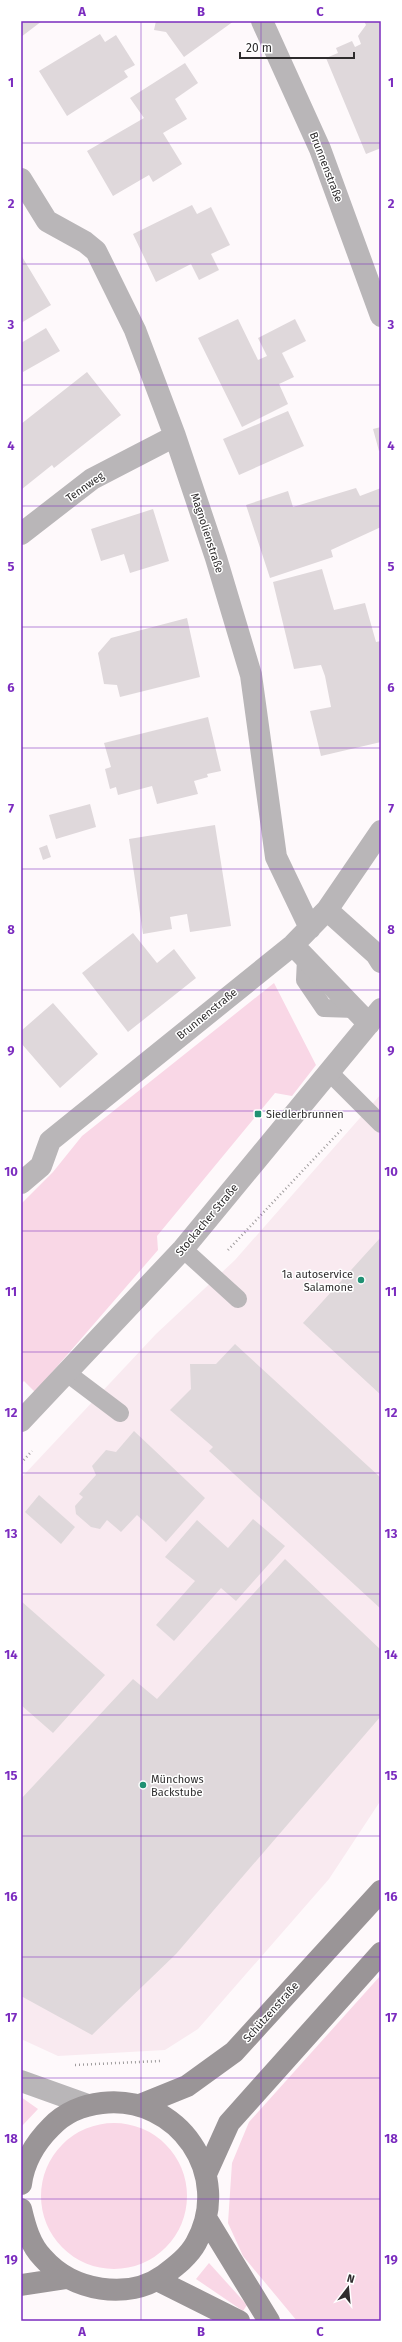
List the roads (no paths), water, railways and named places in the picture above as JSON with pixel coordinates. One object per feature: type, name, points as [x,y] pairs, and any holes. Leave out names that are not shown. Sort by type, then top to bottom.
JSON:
[{"type":"main road","name":"Schützenstraße","points":[[140,2105],[187,2086],[234,2052],[381,1891]]},
{"type":"main road","points":[[206,2174],[229,2122],[381,1953]]},
{"type":"main road","points":[[21,2209],[26,2231],[42,2258],[67,2278],[96,2289],[128,2289],[157,2280],[180,2264],[196,2243],[206,2218],[209,2196],[206,2174],[197,2152],[183,2131],[163,2116],[140,2105],[114,2101],[88,2105],[59,2118],[37,2141],[22,2174]]},
{"type":"main road","points":[[206,2218],[269,2321]]},
{"type":"main road","points":[[21,2285],[67,2278]]},
{"type":"main road","points":[[157,2280],[239,2321]]},
{"type":"street","name":"Brunnenstraße","points":[[262,21],[320,149],[381,316]]},
{"type":"street","name":"Magnolienstraße","points":[[21,179],[47,221],[59,230],[85,242],[96,251],[135,330],[175,436],[216,558],[251,675],[276,857],[310,928]]},
{"type":"street","name":"Tennweg","points":[[21,534],[92,479],[175,436]]},
{"type":"street","name":"Brunnenstraße","points":[[21,1184],[41,1166],[50,1141],[299,952],[310,928],[327,910],[381,831]]},
{"type":"street","points":[[327,910],[376,954],[381,962]]},
{"type":"street","points":[[299,952],[368,1014]]},
{"type":"street","name":"Stockacher Straße","points":[[21,1421],[184,1249],[329,1072],[368,1014]]},
{"type":"street","points":[[21,2081],[88,2105]]},
{"type":"lane","points":[[329,1072],[381,1124]]},
{"type":"lane","points":[[184,1249],[238,1299]]},
{"type":"lane","points":[[67,1373],[120,1413]]},
{"type":"place","name":"Siedlerbrunnen","points":[[258,1114]]},
{"type":"place","name":"1a autoservice Salamone","points":[[361,1280]]},
{"type":"place","name":"Münchows Backstube","points":[[143,1785]]}]
